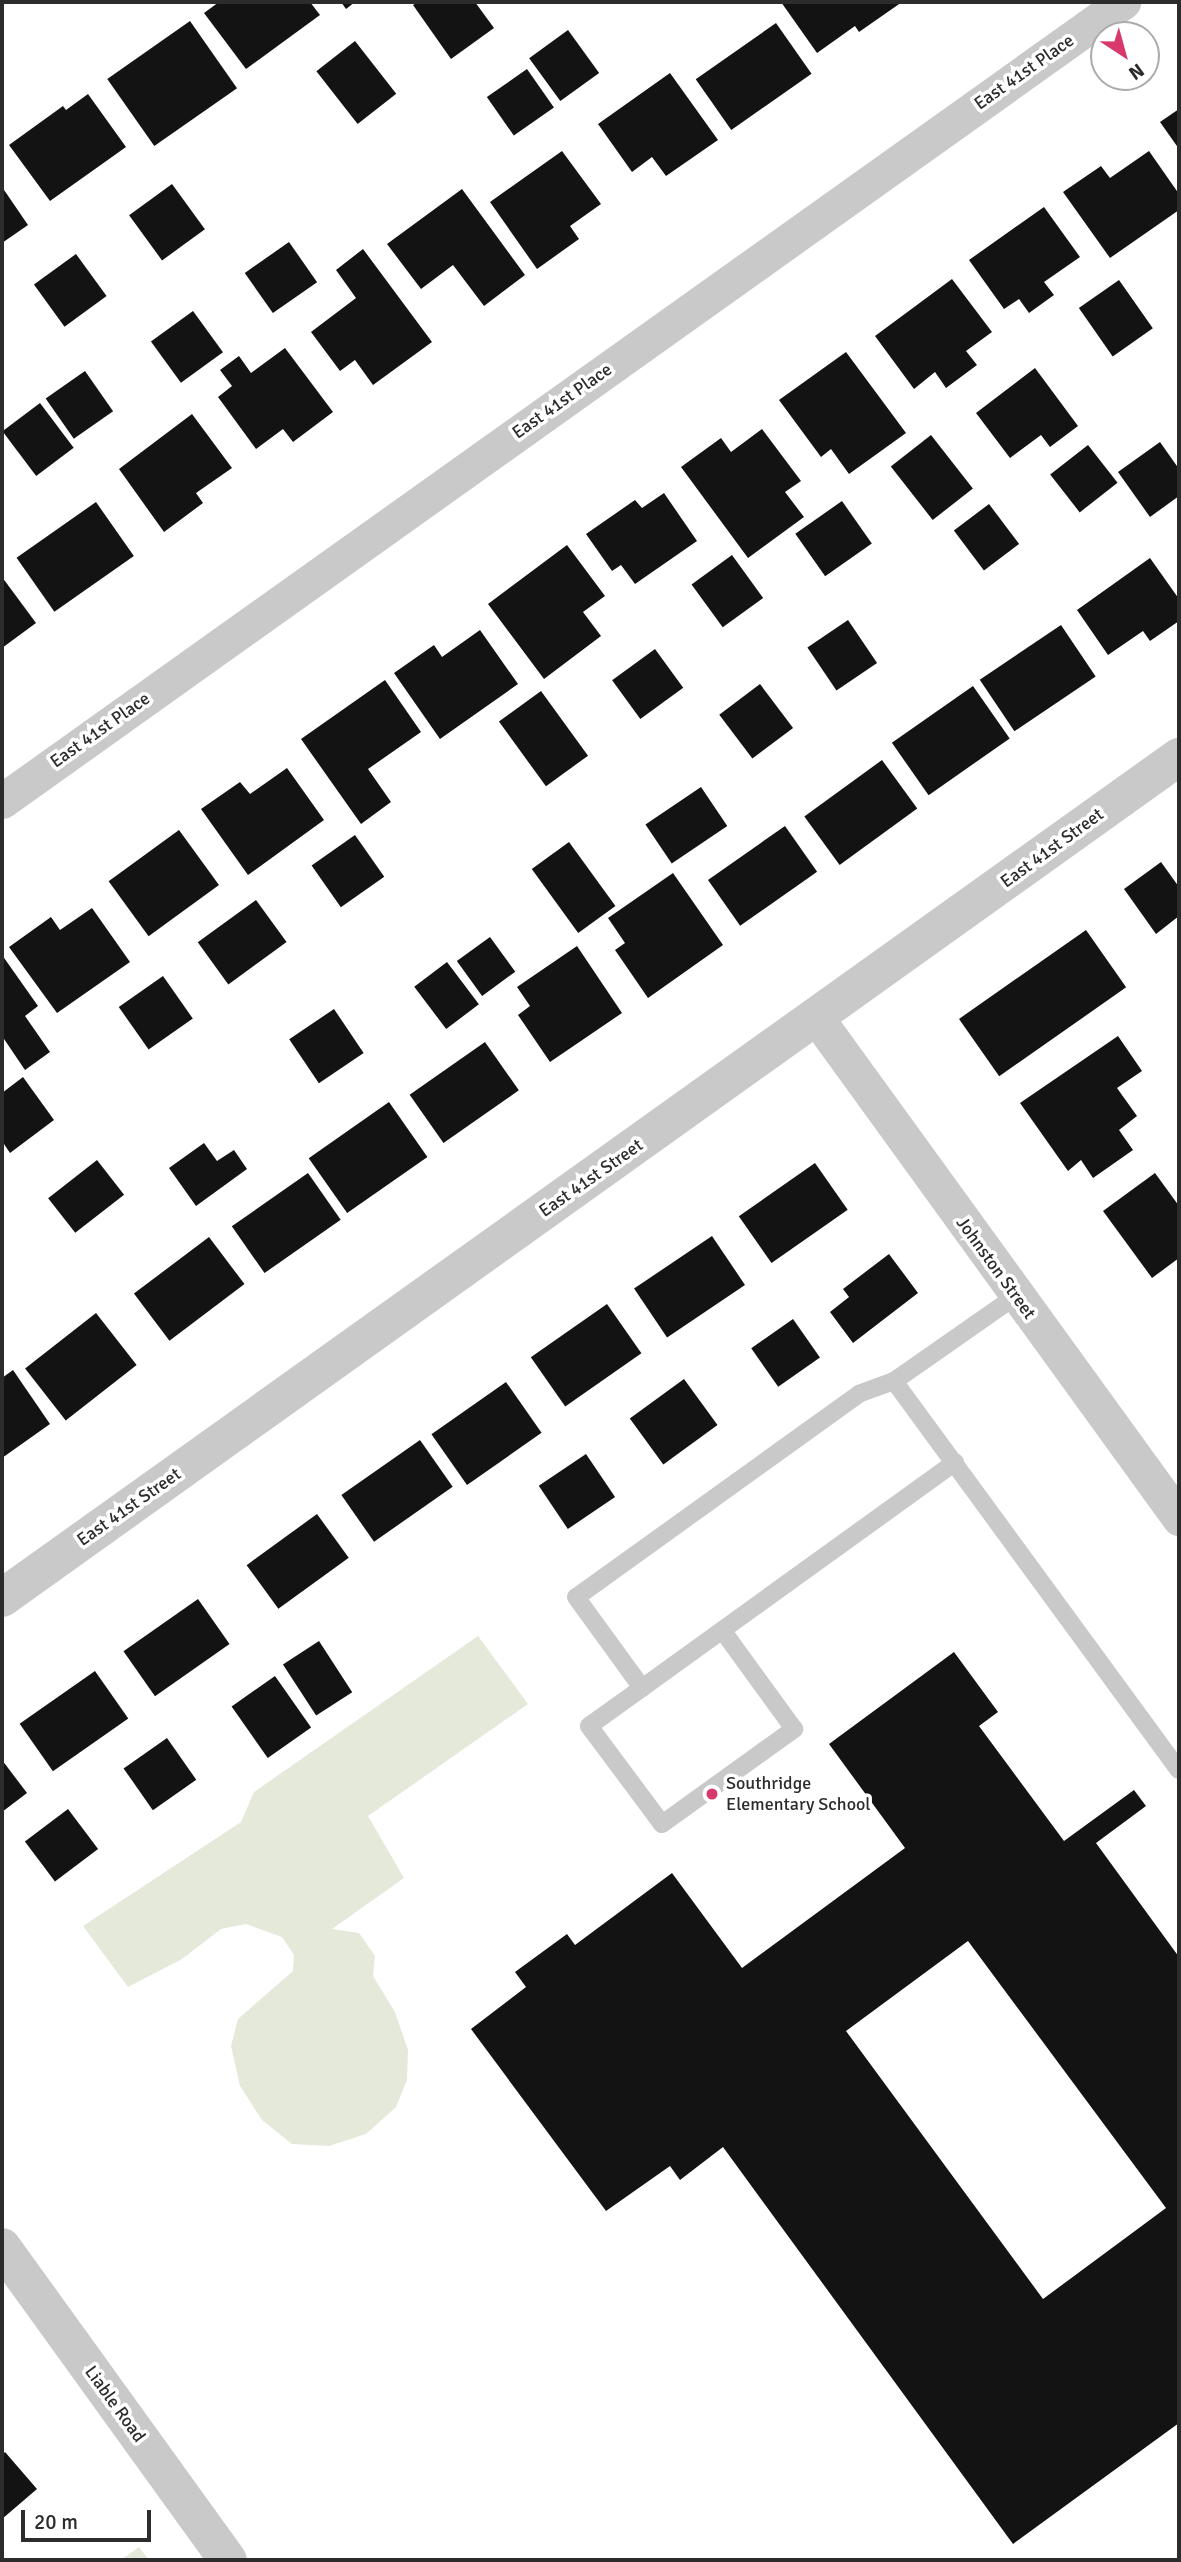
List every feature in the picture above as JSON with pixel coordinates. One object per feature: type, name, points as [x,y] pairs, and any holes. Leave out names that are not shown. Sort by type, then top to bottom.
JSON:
[{"type":"street","name":"East 41st Place","points":[[2,801],[1123,2]]},
{"type":"street","name":"East 41st Street","points":[[2,1598],[1179,757]]},
{"type":"street","name":"Johnston Street","points":[[816,1017],[1179,1518]]},
{"type":"street","name":"Liable Road","points":[[2,2247],[228,2560]]},
{"type":"lane","points":[[642,1688],[576,1597],[859,1394],[894,1381],[1016,1296]]},
{"type":"lane","points":[[894,1381],[956,1462],[1179,1770]]},
{"type":"lane","points":[[722,1630],[793,1729],[662,1824],[590,1726],[722,1630],[956,1462]]},
{"type":"shaded area","points":[[478,1636],[528,1704],[368,1816],[404,1878],[332,1929],[359,1933],[375,1956],[373,1976],[395,2012],[408,2050],[407,2080],[396,2107],[366,2134],[329,2146],[292,2144],[262,2120],[240,2086],[231,2046],[238,2019],[293,1971],[294,1955],[282,1937],[246,1924],[221,1929],[182,1959],[128,1987],[83,1926],[241,1822],[254,1792]]},
{"type":"shaded area","points":[[139,2547],[149,2560],[121,2560]]},
{"type":"building","points":[[219,2],[310,2],[320,15],[246,69],[204,13]]},
{"type":"building","points":[[341,2],[355,2],[346,9]]},
{"type":"building","points":[[418,2],[475,2],[494,28],[451,59],[413,5]]},
{"type":"building","points":[[781,2],[902,2],[859,32],[855,26],[817,53]]},
{"type":"building","points":[[190,21],[237,88],[154,146],[107,79]]},
{"type":"building","points":[[776,23],[812,74],[731,130],[696,79]]},
{"type":"building","points":[[568,30],[599,73],[560,101],[529,58]]},
{"type":"building","points":[[355,41],[396,94],[358,124],[316,71]]},
{"type":"building","points":[[527,69],[554,108],[514,136],[487,97]]},
{"type":"building","points":[[670,73],[718,140],[666,176],[652,157],[632,172],[598,124]]},
{"type":"building","points":[[88,94],[126,147],[50,201],[9,145],[63,106],[66,110]]},
{"type":"building","points":[[1179,109],[1179,149],[1160,122]]},
{"type":"building","points":[[562,151],[601,204],[570,226],[579,239],[537,269],[490,202]]},
{"type":"building","points":[[1149,151],[1179,194],[1179,210],[1110,258],[1063,192],[1101,166],[1110,178]]},
{"type":"building","points":[[172,184],[205,229],[162,260],[129,215]]},
{"type":"building","points":[[2,187],[28,225],[2,243]]},
{"type":"building","points":[[462,189],[525,275],[484,306],[453,265],[421,289],[387,244]]},
{"type":"building","points":[[1044,207],[1080,257],[1044,282],[1054,295],[1029,313],[1019,299],[1004,309],[969,260]]},
{"type":"building","points":[[289,242],[317,282],[273,313],[245,273]]},
{"type":"building","points":[[363,249],[432,342],[373,385],[355,360],[340,371],[311,332],[356,298],[336,270]]},
{"type":"building","points":[[76,254],[107,296],[64,327],[34,285]]},
{"type":"building","points":[[952,279],[992,332],[966,351],[977,365],[946,388],[935,372],[914,389],[875,336]]},
{"type":"building","points":[[1119,280],[1153,328],[1113,356],[1079,308]]},
{"type":"building","points":[[193,311],[223,352],[181,383],[151,342]]},
{"type":"building","points":[[285,348],[333,412],[293,442],[283,429],[256,449],[218,397],[232,386],[220,370],[239,356],[251,373]]},
{"type":"building","points":[[846,352],[906,433],[849,474],[831,449],[821,457],[779,400]]},
{"type":"building","points":[[1035,368],[1078,426],[1050,447],[1041,435],[1010,458],[976,413]]},
{"type":"building","points":[[85,371],[113,411],[74,439],[46,399]]},
{"type":"building","points":[[40,403],[74,448],[36,476],[2,431]]},
{"type":"building","points":[[192,414],[232,468],[196,493],[203,503],[164,532],[119,469]]},
{"type":"building","points":[[762,429],[801,481],[785,492],[804,517],[748,558],[681,467],[721,438],[731,452]]},
{"type":"building","points":[[931,435],[973,489],[933,520],[891,466]]},
{"type":"building","points":[[1160,442],[1179,469],[1179,496],[1150,517],[1118,472]]},
{"type":"building","points":[[1088,445],[1118,483],[1080,512],[1050,475]]},
{"type":"building","points":[[664,493],[697,541],[635,584],[621,565],[612,571],[586,534],[635,500],[642,508]]},
{"type":"building","points":[[842,501],[872,544],[825,576],[795,534]]},
{"type":"building","points":[[96,502],[134,556],[54,612],[17,558]]},
{"type":"building","points":[[989,504],[1019,544],[984,570],[954,530]]},
{"type":"building","points":[[567,545],[605,596],[583,612],[601,636],[544,679],[488,604]]},
{"type":"building","points":[[732,555],[763,598],[723,627],[692,584]]},
{"type":"building","points":[[1150,558],[1179,599],[1179,621],[1150,641],[1143,631],[1108,655],[1077,610]]},
{"type":"building","points":[[2,577],[36,623],[2,648]]},
{"type":"building","points":[[848,620],[877,663],[836,691],[807,647]]},
{"type":"building","points":[[1061,625],[1096,676],[1014,731],[980,680]]},
{"type":"building","points":[[480,630],[518,684],[440,739],[394,673],[434,645],[442,657]]},
{"type":"building","points":[[655,649],[683,688],[640,719],[612,680]]},
{"type":"building","points":[[385,680],[421,732],[368,769],[391,802],[361,824],[301,739]]},
{"type":"building","points":[[760,684],[793,728],[752,759],[719,715]]},
{"type":"building","points":[[973,686],[1010,738],[929,795],[892,743]]},
{"type":"building","points":[[541,691],[588,756],[546,786],[499,722]]},
{"type":"building","points":[[882,760],[917,809],[840,865],[804,816]]},
{"type":"building","points":[[287,768],[324,820],[248,875],[201,809],[240,782],[250,794]]},
{"type":"building","points":[[701,787],[727,826],[672,863],[645,824]]},
{"type":"building","points":[[785,826],[817,872],[740,926],[708,880]]},
{"type":"building","points":[[179,830],[219,885],[149,936],[109,881]]},
{"type":"building","points":[[355,835],[384,877],[341,907],[312,865]]},
{"type":"building","points":[[569,842],[615,906],[578,933],[532,869]]},
{"type":"building","points":[[1161,862],[1179,887],[1179,916],[1156,934],[1124,889]]},
{"type":"building","points":[[673,873],[723,945],[648,998],[615,950],[625,943],[608,918]]},
{"type":"building","points":[[256,900],[287,942],[228,984],[198,942]]},
{"type":"building","points":[[92,908],[130,962],[57,1013],[9,947],[51,917],[60,930]]},
{"type":"building","points":[[1086,930],[1126,987],[999,1076],[959,1019]]},
{"type":"building","points":[[490,937],[515,972],[482,996],[457,961]]},
{"type":"building","points":[[577,946],[622,1013],[550,1062],[518,1015],[530,1006],[517,987]]},
{"type":"building","points":[[2,955],[38,1006],[25,1016],[50,1052],[25,1070],[2,1036]]},
{"type":"building","points":[[447,962],[479,1004],[446,1029],[414,987]]},
{"type":"building","points":[[163,976],[193,1019],[149,1050],[119,1007]]},
{"type":"building","points":[[334,1009],[364,1053],[319,1083],[289,1039]]},
{"type":"building","points":[[1118,1036],[1142,1071],[1117,1088],[1137,1116],[1119,1130],[1133,1150],[1093,1178],[1081,1160],[1068,1171],[1020,1103]]},
{"type":"building","points":[[485,1042],[519,1090],[443,1143],[410,1095]]},
{"type":"building","points":[[23,1077],[54,1120],[10,1153],[2,1141],[2,1093]]},
{"type":"building","points":[[389,1102],[427,1157],[347,1213],[309,1158]]},
{"type":"building","points":[[204,1143],[217,1161],[234,1150],[247,1169],[196,1206],[169,1168]]},
{"type":"building","points":[[97,1160],[124,1195],[75,1233],[48,1198]]},
{"type":"building","points":[[815,1163],[848,1210],[772,1263],[739,1216]]},
{"type":"building","points":[[308,1173],[341,1220],[265,1273],[232,1226]]},
{"type":"building","points":[[1155,1173],[1179,1206],[1179,1258],[1152,1278],[1103,1211]]},
{"type":"building","points":[[712,1236],[745,1285],[667,1337],[634,1289]]},
{"type":"building","points":[[209,1237],[245,1284],[169,1341],[134,1294]]},
{"type":"building","points":[[889,1254],[918,1293],[853,1343],[830,1312],[849,1297],[843,1289]]},
{"type":"building","points":[[607,1304],[641,1353],[565,1406],[531,1357]]},
{"type":"building","points":[[96,1313],[137,1365],[66,1420],[25,1368]]},
{"type":"building","points":[[793,1319],[820,1358],[778,1387],[751,1348]]},
{"type":"building","points":[[13,1370],[50,1424],[2,1458],[2,1378]]},
{"type":"building","points":[[684,1379],[718,1425],[663,1464],[630,1418]]},
{"type":"building","points":[[506,1382],[542,1433],[467,1485],[431,1434]]},
{"type":"building","points":[[420,1440],[453,1487],[374,1542],[341,1495]]},
{"type":"building","points":[[586,1454],[615,1497],[568,1529],[539,1486]]},
{"type":"building","points":[[317,1514],[349,1558],[278,1609],[247,1565]]},
{"type":"building","points":[[198,1599],[230,1644],[155,1696],[123,1651]]},
{"type":"building","points":[[319,1641],[352,1692],[316,1716],[283,1664]]},
{"type":"building","name":"Southridge Elementary School","points":[[954,1652],[998,1712],[979,1726],[1064,1841],[1134,1790],[1146,1806],[1096,1843],[1179,1957],[1179,2423],[1013,2544],[723,2147],[680,2180],[670,2166],[606,2211],[471,2029],[526,1987],[515,1972],[567,1934],[575,1945],[672,1873],[742,1968],[905,1848],[829,1744]],"holes":[[[968,1941],[1166,2208],[1043,2299],[846,2031]]]},
{"type":"building","points":[[95,1671],[128,1719],[53,1771],[20,1724]]},
{"type":"building","points":[[275,1676],[311,1728],[268,1758],[232,1706]]},
{"type":"building","points":[[167,1738],[196,1780],[153,1810],[124,1768]]},
{"type":"building","points":[[2,1760],[27,1793],[2,1812]]},
{"type":"building","points":[[68,1809],[98,1849],[55,1881],[25,1841]]},
{"type":"building","points":[[5,2452],[37,2489],[2,2519],[2,2455]]},
{"type":"place","name":"Southridge Elementary School","points":[[712,1794]]}]
